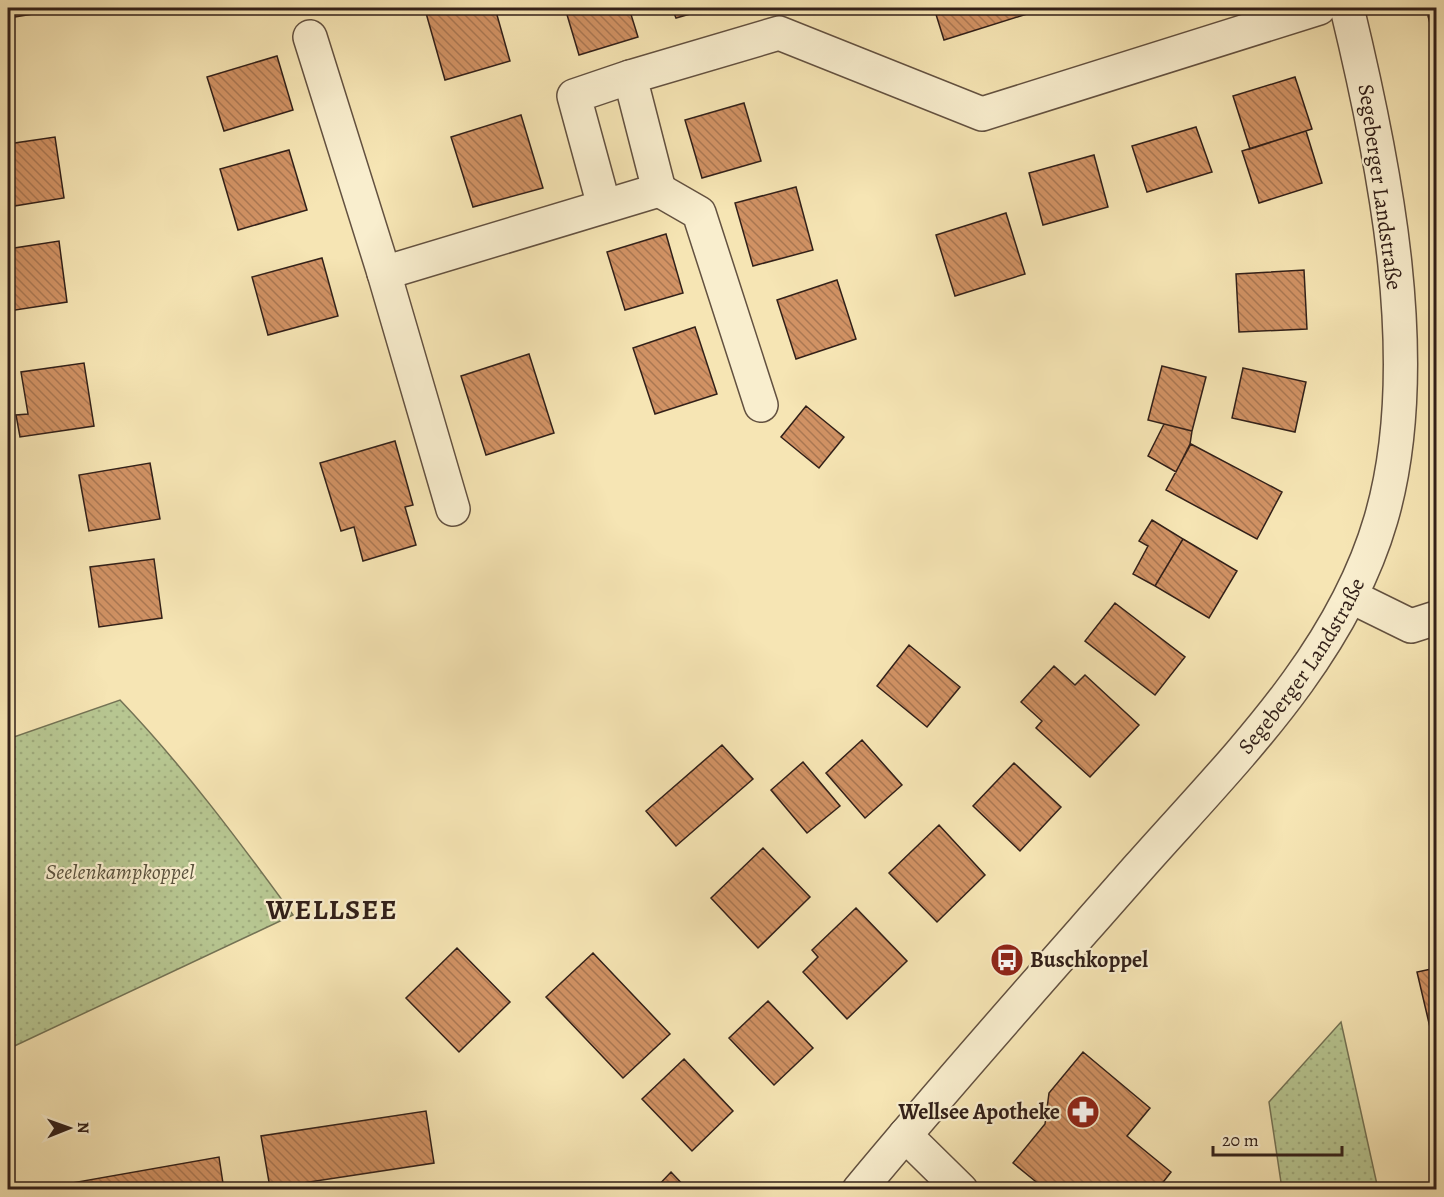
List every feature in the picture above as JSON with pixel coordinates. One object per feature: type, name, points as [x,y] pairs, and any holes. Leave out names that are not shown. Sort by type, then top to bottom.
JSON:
[{"type":"street","points":[[604,206],[573,96],[779,33],[982,114],[1319,8]]},
{"type":"street","name":"Segeberger Landstraße","points":[[858,1190],[1277,711],[1352,597],[1381,518],[1398,437],[1400,338],[1391,238],[1374,117],[1347,8]]},
{"type":"street","points":[[310,38],[384,273],[453,509]]},
{"type":"street","points":[[630,77],[659,190],[699,213],[760,405]]},
{"type":"street","points":[[384,273],[659,190]]},
{"type":"street","points":[[1352,597],[1411,626],[1437,618]]},
{"type":"street","points":[[905,1135],[961,1190]]},
{"type":"green space","name":"Seelenkampkoppel","points":[[120,700],[189,778],[293,915],[8,1049],[8,739]]},
{"type":"green space","points":[[1341,1022],[1378,1189],[1282,1189],[1269,1102]]},
{"type":"building","points":[[8,8],[63,8],[63,9],[8,18]]},
{"type":"building","points":[[445,8],[495,8],[510,61],[445,80],[426,13]]},
{"type":"building","points":[[565,8],[629,8],[638,37],[579,55]]},
{"type":"building","points":[[672,8],[711,8],[676,18]]},
{"type":"building","points":[[934,8],[1046,8],[944,40]]},
{"type":"building","points":[[1433,8],[1436,8],[1436,46],[1428,16],[1435,14]]},
{"type":"building","points":[[277,56],[293,110],[224,131],[207,77]]},
{"type":"building","points":[[1295,77],[1312,129],[1250,149],[1233,96]]},
{"type":"building","points":[[744,103],[761,161],[702,178],[685,120]]},
{"type":"building","points":[[521,115],[543,188],[473,207],[451,137]]},
{"type":"building","points":[[1196,127],[1212,172],[1147,192],[1132,146]]},
{"type":"building","points":[[1306,131],[1322,183],[1259,203],[1242,151]]},
{"type":"building","points":[[55,137],[64,198],[8,207],[8,144]]},
{"type":"building","points":[[289,150],[307,210],[238,230],[220,169]]},
{"type":"building","points":[[1094,155],[1108,207],[1043,225],[1029,173]]},
{"type":"building","points":[[796,187],[813,250],[753,266],[735,203]]},
{"type":"building","points":[[1006,213],[1025,274],[955,296],[936,235]]},
{"type":"building","points":[[666,234],[683,293],[625,310],[607,252]]},
{"type":"building","points":[[59,241],[67,302],[9,311],[8,249]]},
{"type":"building","points":[[322,258],[338,316],[268,335],[252,277]]},
{"type":"building","points":[[1304,270],[1307,329],[1239,332],[1236,274]]},
{"type":"building","points":[[837,280],[856,339],[796,359],[777,300]]},
{"type":"building","points":[[695,327],[717,394],[655,414],[633,348]]},
{"type":"building","points":[[529,354],[554,433],[486,455],[461,376]]},
{"type":"building","points":[[84,363],[94,426],[20,437],[16,415],[28,414],[21,372]]},
{"type":"building","points":[[1162,366],[1206,377],[1192,431],[1148,420]]},
{"type":"building","points":[[1243,368],[1306,382],[1295,432],[1232,418]]},
{"type":"building","points":[[806,406],[844,437],[819,468],[781,437]]},
{"type":"building","points":[[1164,424],[1192,431],[1190,444],[1176,472],[1148,456]]},
{"type":"building","points":[[395,441],[413,505],[405,507],[416,545],[363,561],[354,527],[341,531],[320,463]]},
{"type":"building","points":[[1191,444],[1282,492],[1257,539],[1166,490]]},
{"type":"building","points":[[150,463],[160,519],[89,531],[79,475]]},
{"type":"building","points":[[1152,520],[1183,539],[1155,586],[1133,574],[1148,546],[1139,541]]},
{"type":"building","points":[[1183,539],[1237,571],[1209,618],[1155,586]]},
{"type":"building","points":[[154,559],[162,618],[99,627],[90,567]]},
{"type":"building","points":[[1115,603],[1185,657],[1155,695],[1085,641]]},
{"type":"building","points":[[909,645],[960,687],[927,727],[877,686]]},
{"type":"building","points":[[1054,666],[1075,685],[1085,675],[1139,725],[1090,777],[1036,728],[1042,721],[1021,702]]},
{"type":"building","points":[[862,740],[902,785],[865,818],[826,773]]},
{"type":"building","points":[[722,745],[753,779],[676,846],[646,811]]},
{"type":"building","points":[[803,762],[840,806],[807,833],[771,790]]},
{"type":"building","points":[[1014,763],[1061,807],[1020,851],[973,806]]},
{"type":"building","points":[[939,825],[985,875],[937,922],[889,873]]},
{"type":"building","points":[[763,848],[810,897],[758,948],[711,898]]},
{"type":"building","points":[[856,908],[907,961],[847,1019],[803,972],[818,957],[812,950]]},
{"type":"building","points":[[457,948],[510,1002],[459,1052],[406,998]]},
{"type":"building","points":[[593,953],[670,1034],[623,1078],[546,997]]},
{"type":"building","points":[[1436,968],[1436,1053],[1417,972]]},
{"type":"building","points":[[768,1001],[813,1048],[774,1085],[729,1038]]},
{"type":"building","points":[[1083,1052],[1150,1108],[1127,1136],[1171,1172],[1157,1190],[1036,1190],[1040,1185],[1013,1163],[1045,1124],[1049,1093]]},
{"type":"building","points":[[684,1059],[733,1111],[692,1151],[642,1099]]},
{"type":"building","points":[[426,1111],[434,1163],[270,1188],[261,1136]]},
{"type":"building","points":[[219,1157],[224,1190],[50,1190],[49,1187]]},
{"type":"building","points":[[671,1172],[688,1190],[654,1190]]},
{"type":"place","name":"Buschkoppel","points":[[1007,960]]},
{"type":"place","name":"Wellsee Apotheke","points":[[1083,1112]]},
{"type":"district","name":"WELLSEE","points":[[332,910]]}]
